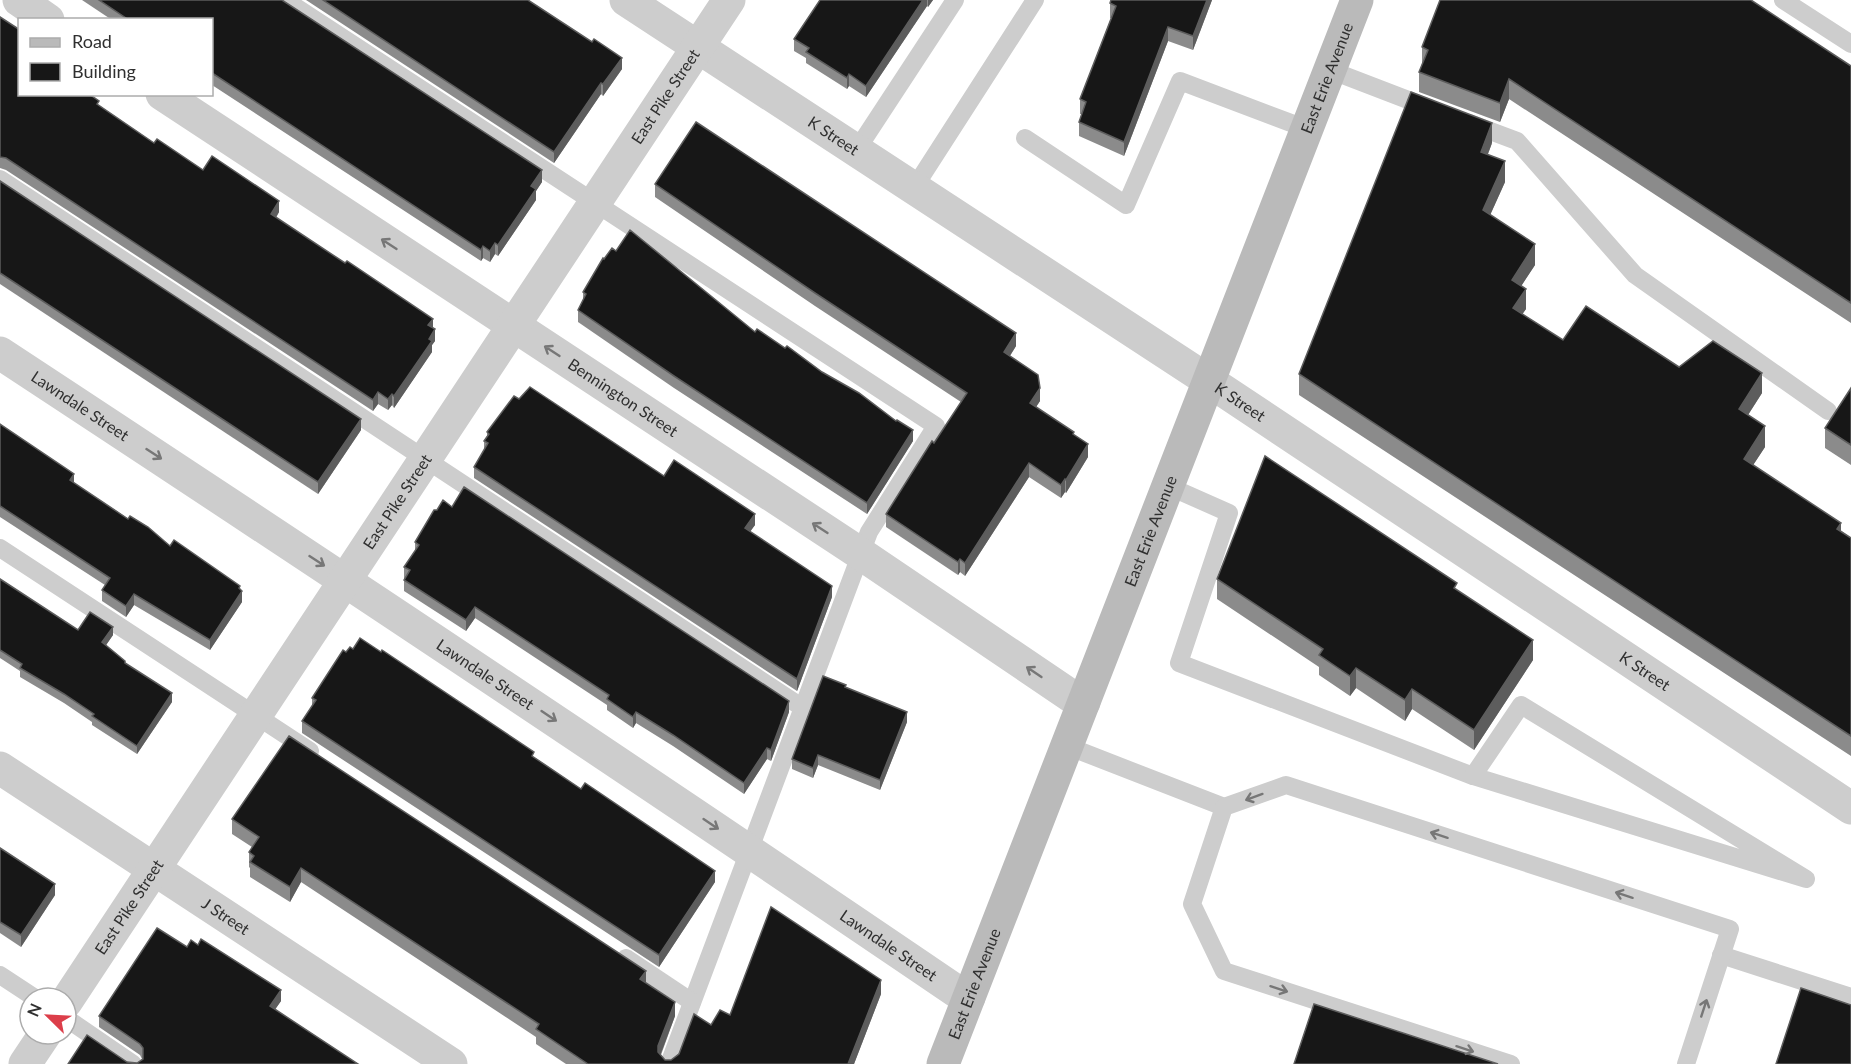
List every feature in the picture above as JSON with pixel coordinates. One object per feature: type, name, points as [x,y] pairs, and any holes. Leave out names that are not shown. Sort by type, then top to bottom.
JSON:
[{"type":"main road","name":"East Erie Avenue","points":[[943,1064],[1357,0]]},
{"type":"street","points":[[19,0],[45,18]]},
{"type":"street","name":"K Street","points":[[626,0],[1209,381],[1851,808]]},
{"type":"street","name":"East Pike Street","points":[[77,986],[729,0]]},
{"type":"street","name":"Bennington Street","points":[[165,96],[861,554],[1064,692],[1084,702]]},
{"type":"street","name":"Lawndale Street","points":[[0,353],[346,579],[959,993],[969,997]]},
{"type":"street","name":"J Street","points":[[0,768],[451,1064]]},
{"type":"street","points":[[25,1064],[37,1046]]},
{"type":"lane","points":[[285,0],[936,426],[869,532],[669,1064]]},
{"type":"lane","points":[[856,151],[955,0]]},
{"type":"lane","points":[[914,188],[1035,0]]},
{"type":"lane","points":[[1783,0],[1851,44]]},
{"type":"lane","points":[[1330,70],[1517,141],[1635,275],[1828,411]]},
{"type":"lane","points":[[1025,138],[1126,205],[1180,81],[1307,129]]},
{"type":"lane","points":[[0,179],[803,708]]},
{"type":"lane","points":[[1168,486],[1229,513],[1179,663],[1473,776],[1806,879],[1521,705],[1473,776]]},
{"type":"lane","points":[[0,548],[325,761]]},
{"type":"lane","points":[[1066,746],[1224,807],[1286,785],[1730,929],[1686,1064]]},
{"type":"lane","points":[[1224,807],[1192,904],[1224,971],[1511,1064]]},
{"type":"lane","points":[[613,950],[692,1002]]},
{"type":"lane","points":[[1721,955],[1851,997]]},
{"type":"lane","points":[[0,975],[18,987]]},
{"type":"lane","points":[[78,1026],[133,1064]]},
{"type":"building","points":[[99,0],[282,0],[542,170],[531,186],[536,189],[498,245],[495,243],[490,251],[483,246],[481,250],[213,74],[213,18],[126,18]]},
{"type":"building","points":[[323,0],[528,0],[592,42],[594,39],[622,58],[603,84],[601,83],[554,152]]},
{"type":"building","points":[[820,0],[923,0],[866,86],[849,74],[847,78],[806,52],[809,48],[794,39]]},
{"type":"building","points":[[1111,0],[1207,0],[1193,36],[1168,27],[1124,142],[1079,122],[1086,102],[1080,99],[1116,6],[1110,3]]},
{"type":"building","points":[[1440,0],[1751,0],[1851,66],[1851,303],[1509,79],[1500,103],[1419,72],[1428,50],[1422,47]]},
{"type":"building","points":[[0,17],[18,29],[18,96],[92,96],[99,101],[97,104],[154,143],[157,139],[203,170],[212,156],[279,201],[271,214],[345,263],[347,261],[433,319],[428,325],[435,329],[429,339],[432,341],[394,396],[392,394],[388,399],[378,392],[373,400],[6,158],[0,157]]},
{"type":"building","points":[[1411,92],[1492,123],[1481,152],[1505,161],[1483,210],[1535,244],[1512,280],[1526,289],[1513,308],[1563,340],[1586,306],[1679,367],[1713,341],[1762,373],[1739,409],[1765,426],[1744,459],[1841,523],[1837,529],[1851,538],[1851,736],[1299,374]]},
{"type":"building","points":[[696,122],[1016,333],[1004,352],[1038,375],[1040,388],[1030,403],[1088,444],[1061,485],[1029,463],[965,563],[960,559],[958,562],[886,514],[932,441],[934,443],[967,393],[655,184]]},
{"type":"building","points":[[0,181],[361,419],[318,482],[0,273]]},
{"type":"building","points":[[630,230],[755,332],[757,329],[785,348],[787,346],[822,372],[859,393],[896,421],[913,430],[867,503],[578,310],[586,294],[583,292],[603,258],[612,248],[616,251]]},
{"type":"building","points":[[530,387],[664,476],[674,460],[755,514],[745,528],[832,586],[797,679],[474,467],[488,443],[484,441],[489,434],[487,432],[514,396],[519,399]]},
{"type":"building","points":[[1851,388],[1851,445],[1825,428]]},
{"type":"building","points":[[0,424],[74,474],[70,480],[128,519],[130,516],[148,527],[170,546],[174,540],[240,586],[242,591],[210,640],[134,594],[126,606],[102,590],[110,578],[0,506]]},
{"type":"building","points":[[1265,456],[1457,583],[1454,588],[1533,640],[1474,730],[1412,689],[1405,700],[1356,668],[1350,676],[1319,655],[1323,649],[1217,579]]},
{"type":"building","points":[[464,487],[789,701],[771,750],[767,748],[744,783],[636,712],[633,717],[607,699],[609,695],[475,607],[466,620],[404,580],[410,570],[404,567],[419,545],[415,542],[434,510],[437,510],[443,500],[452,507]]},
{"type":"building","points":[[0,579],[78,630],[90,612],[113,627],[102,642],[125,663],[172,693],[137,746],[64,694],[20,668],[22,664],[0,650]]},
{"type":"building","points":[[360,638],[381,652],[382,650],[534,752],[532,756],[581,789],[585,783],[715,871],[659,955],[302,721],[316,700],[312,698],[343,650],[346,652],[350,647],[353,649]]},
{"type":"building","points":[[823,676],[907,712],[880,780],[818,755],[813,768],[792,759]]},
{"type":"building","points":[[289,736],[646,971],[640,979],[675,1002],[658,1046],[658,1052],[665,1060],[671,1060],[679,1054],[694,1014],[711,1025],[720,1010],[730,1015],[771,907],[881,980],[848,1064],[588,1064],[536,1029],[539,1024],[301,868],[290,887],[250,862],[254,856],[249,852],[259,837],[232,819]]},
{"type":"building","points":[[0,848],[55,884],[21,935],[0,922]]},
{"type":"building","points":[[157,928],[187,947],[191,940],[198,945],[201,939],[281,990],[270,1006],[358,1064],[68,1064],[87,1035],[127,1062],[137,1063],[143,1059],[143,1048],[140,1044],[99,1016]]},
{"type":"building","points":[[1801,988],[1851,1005],[1851,1064],[1776,1064]]},
{"type":"building","points":[[1314,1004],[1498,1064],[1294,1064]]}]
